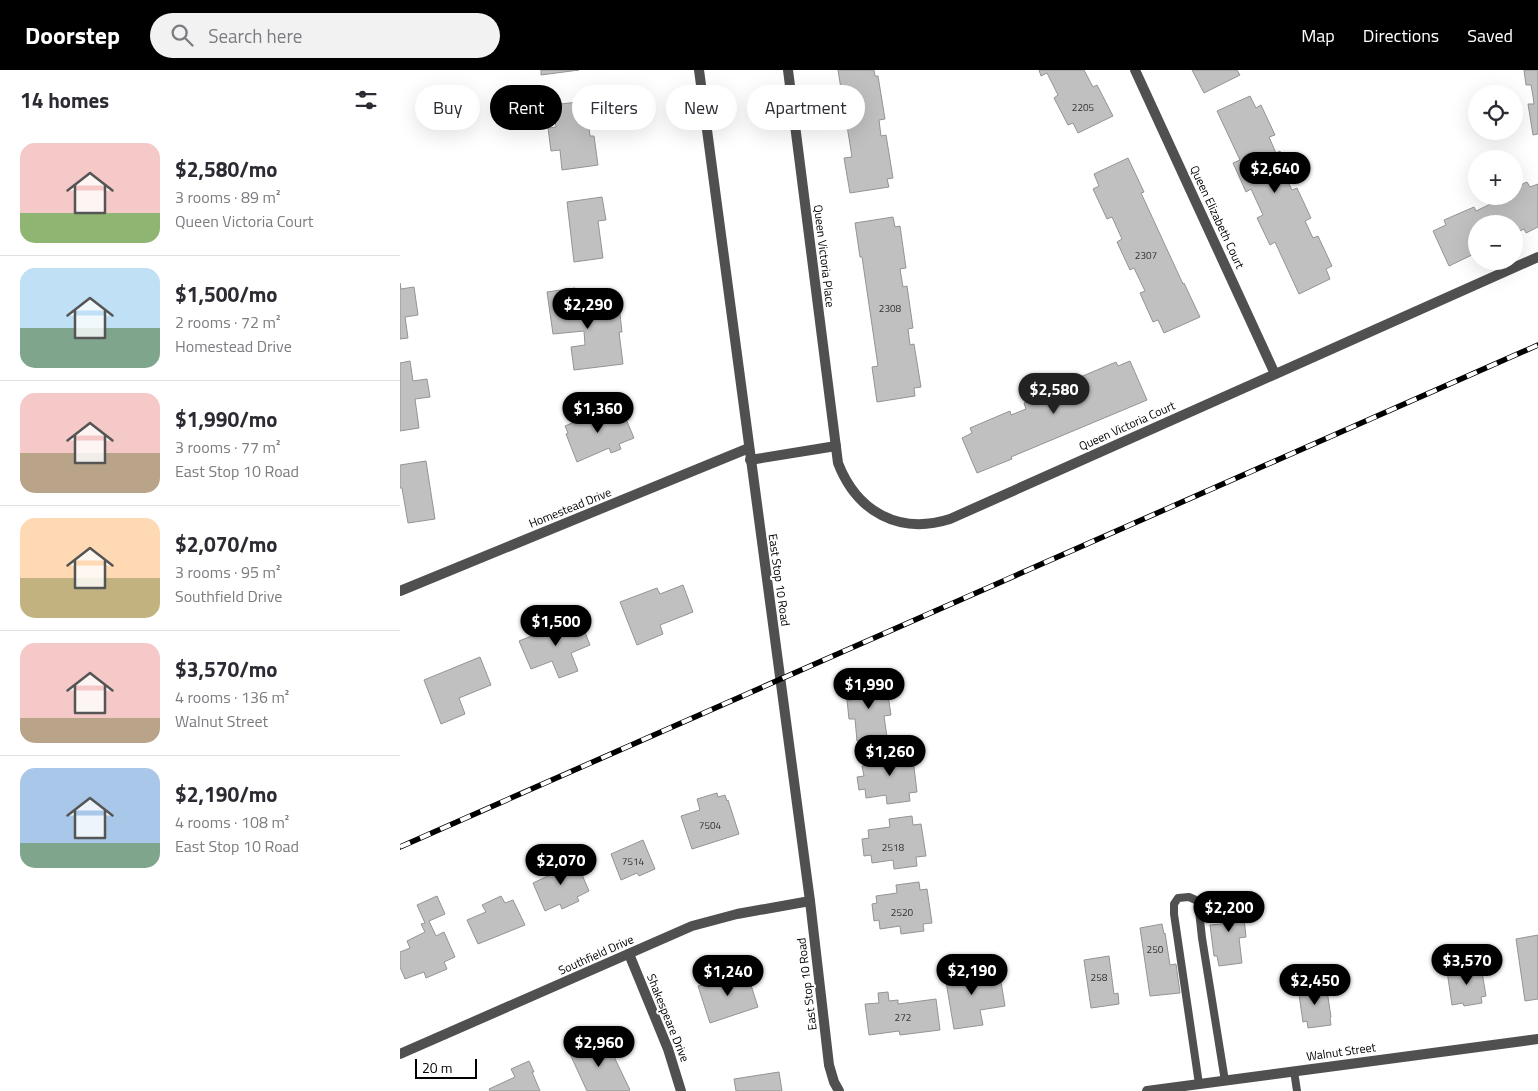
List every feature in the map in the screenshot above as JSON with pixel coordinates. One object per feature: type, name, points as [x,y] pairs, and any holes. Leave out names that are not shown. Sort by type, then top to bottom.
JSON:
[{"type":"street","name":"East Stop 10 Road","points":[[699,70],[810,901],[829,1065],[839,1091]]},
{"type":"street","name":"Queen Victoria Place","points":[[788,70],[836,446]]},
{"type":"street","name":"Queen Elizabeth Court","points":[[1135,70],[1275,374]]},
{"type":"street","name":"Queen Victoria Court","points":[[836,446],[838,463],[844,479],[859,500],[888,518],[905,523],[928,524],[950,518],[1538,258]]},
{"type":"street","points":[[750,460],[836,446]]},
{"type":"street","name":"Homestead Drive","points":[[400,591],[749,448]]},
{"type":"street","name":"Southfield Drive","points":[[400,1054],[676,933],[718,918],[810,901]]},
{"type":"street","name":"Shakespeare Drive","points":[[629,954],[668,1049],[681,1091]]},
{"type":"street","name":"Walnut Street","points":[[1147,1091],[1538,1038]]},
{"type":"lane","points":[[1199,1084],[1174,914],[1174,904],[1178,898],[1189,897],[1198,901],[1202,938],[1225,1080]]},
{"type":"lane","points":[[1294,1071],[1297,1091]]},
{"type":"building","points":[[541,70],[579,70],[541,75]]},
{"type":"building","points":[[838,70],[874,70],[875,76],[878,76],[885,119],[879,120],[881,136],[886,135],[893,178],[887,179],[889,187],[850,193],[844,158],[852,157],[848,130],[865,130],[865,85],[840,85]]},
{"type":"building","points":[[1039,70],[1084,70],[1093,87],[1097,85],[1113,116],[1078,133],[1073,123],[1068,125],[1054,98],[1058,95],[1047,73],[1041,76]]},
{"type":"building","points":[[1192,70],[1237,70],[1240,75],[1204,93]]},
{"type":"building","points":[[1524,70],[1538,70],[1538,134],[1533,135],[1528,104],[1534,104],[1533,96],[1531,85],[1526,85]]},
{"type":"building","points":[[1250,96],[1256,108],[1261,105],[1275,135],[1269,137],[1276,153],[1280,151],[1295,181],[1289,184],[1292,190],[1297,188],[1311,218],[1305,221],[1313,238],[1318,236],[1332,266],[1326,269],[1330,279],[1299,294],[1275,242],[1270,245],[1257,218],[1263,215],[1251,189],[1246,192],[1233,163],[1240,160],[1217,111]]},
{"type":"building","points":[[572,103],[572,130],[589,130],[590,136],[594,136],[598,165],[562,170],[560,150],[551,151],[548,130],[562,130],[562,104]]},
{"type":"building","points":[[1128,158],[1144,192],[1141,193],[1200,317],[1164,333],[1158,320],[1153,322],[1140,293],[1145,291],[1134,268],[1130,270],[1117,242],[1122,239],[1112,217],[1107,219],[1093,189],[1099,186],[1094,174]]},
{"type":"building","points":[[1527,182],[1530,187],[1538,184],[1538,227],[1526,233],[1523,230],[1523,215],[1468,215],[1468,257],[1449,266],[1433,231],[1446,225],[1444,220],[1474,207],[1476,211],[1489,205],[1523,205],[1523,184]]},
{"type":"building","points":[[602,197],[606,220],[598,221],[603,258],[574,262],[567,202]]},
{"type":"building","points":[[893,217],[895,227],[900,226],[906,268],[900,269],[903,287],[907,286],[913,328],[908,329],[910,345],[914,344],[921,387],[914,388],[915,396],[877,402],[872,367],[878,366],[862,257],[860,257],[855,223]]},
{"type":"building","points":[[400,283],[401,289],[414,287],[418,315],[405,317],[408,338],[400,339]]},
{"type":"building","points":[[575,288],[578,311],[619,306],[622,332],[619,332],[623,364],[574,370],[571,347],[585,345],[584,331],[553,334],[547,292]]},
{"type":"building","points":[[410,361],[413,381],[427,379],[430,397],[415,399],[419,428],[400,431],[400,363]]},
{"type":"building","points":[[1130,361],[1147,400],[977,473],[962,438],[972,433],[970,428],[1010,411],[1011,415],[1026,409],[1024,403],[1062,387],[1064,391],[1081,384],[1078,378],[1116,362],[1118,366]]},
{"type":"building","points":[[605,409],[609,417],[623,412],[634,438],[619,444],[621,449],[611,453],[609,448],[577,462],[566,434],[568,433],[565,426]]},
{"type":"building","points":[[426,461],[435,519],[408,523],[402,488],[400,488],[400,465]]},
{"type":"building","points":[[683,585],[693,612],[660,625],[663,634],[637,645],[620,602],[657,588],[660,594]]},
{"type":"building","points":[[579,617],[590,645],[571,653],[578,671],[559,678],[552,661],[531,669],[519,641]]},
{"type":"building","points":[[480,657],[491,685],[459,698],[465,714],[441,724],[424,680]]},
{"type":"building","points":[[879,680],[881,695],[888,695],[891,715],[884,716],[887,737],[857,741],[855,719],[849,719],[847,700],[852,700],[850,684]]},
{"type":"building","points":[[902,745],[904,760],[913,759],[917,792],[909,793],[910,801],[887,804],[886,795],[866,798],[865,789],[859,790],[857,777],[864,776],[862,766],[882,764],[880,748]]},
{"type":"building","points":[[717,793],[718,797],[725,795],[728,800],[739,834],[692,849],[681,816],[700,810],[697,799]]},
{"type":"building","points":[[912,816],[913,825],[921,824],[926,856],[916,857],[917,866],[894,869],[893,860],[872,863],[871,855],[864,856],[862,839],[869,838],[868,830],[890,827],[889,819]]},
{"type":"building","points":[[643,840],[655,869],[639,876],[637,873],[621,880],[611,854]]},
{"type":"building","points":[[563,861],[566,868],[577,863],[589,891],[577,897],[579,901],[562,909],[560,904],[545,911],[533,883],[550,875],[547,868]]},
{"type":"building","points":[[919,882],[920,890],[927,889],[932,923],[923,924],[924,931],[901,934],[900,926],[880,929],[879,920],[874,921],[872,904],[877,903],[876,896],[897,893],[896,885]]},
{"type":"building","points":[[437,896],[445,914],[429,921],[436,936],[444,932],[455,957],[444,962],[447,969],[426,978],[424,972],[405,979],[400,967],[400,952],[410,948],[407,941],[425,932],[421,924],[425,923],[417,905]]},
{"type":"building","points":[[501,896],[505,903],[513,900],[525,925],[478,944],[467,920],[486,912],[482,905]]},
{"type":"building","points":[[1242,899],[1246,937],[1239,938],[1242,963],[1219,966],[1217,956],[1214,956],[1210,925],[1222,924],[1219,901]]},
{"type":"building","points":[[1162,924],[1170,965],[1176,964],[1180,993],[1150,996],[1140,928]]},
{"type":"building","points":[[1538,935],[1538,999],[1525,1001],[1516,939]]},
{"type":"building","points":[[1109,956],[1114,994],[1118,993],[1119,1004],[1091,1008],[1084,960]]},
{"type":"building","points":[[974,965],[976,980],[1000,976],[1005,1006],[980,1010],[983,1025],[954,1029],[944,970]]},
{"type":"building","points":[[1481,966],[1486,996],[1481,997],[1482,1003],[1464,1006],[1463,1003],[1452,1005],[1447,971]]},
{"type":"building","points":[[747,973],[758,1007],[710,1023],[698,986],[726,977],[727,980]]},
{"type":"building","points":[[1326,984],[1331,1025],[1308,1028],[1307,1021],[1303,1022],[1298,988]]},
{"type":"building","points":[[888,992],[889,1001],[898,1000],[898,1004],[936,999],[940,1030],[900,1035],[899,1031],[869,1035],[865,1004],[879,1003],[878,993]]},
{"type":"building","points":[[605,1038],[630,1090],[628,1091],[587,1091],[570,1054]]},
{"type":"building","points":[[529,1061],[540,1091],[490,1091],[489,1089],[515,1077],[511,1069]]},
{"type":"building","points":[[779,1072],[782,1091],[736,1091],[734,1079]]},
{"type":"railway","points":[[400,847],[1538,345]]}]
